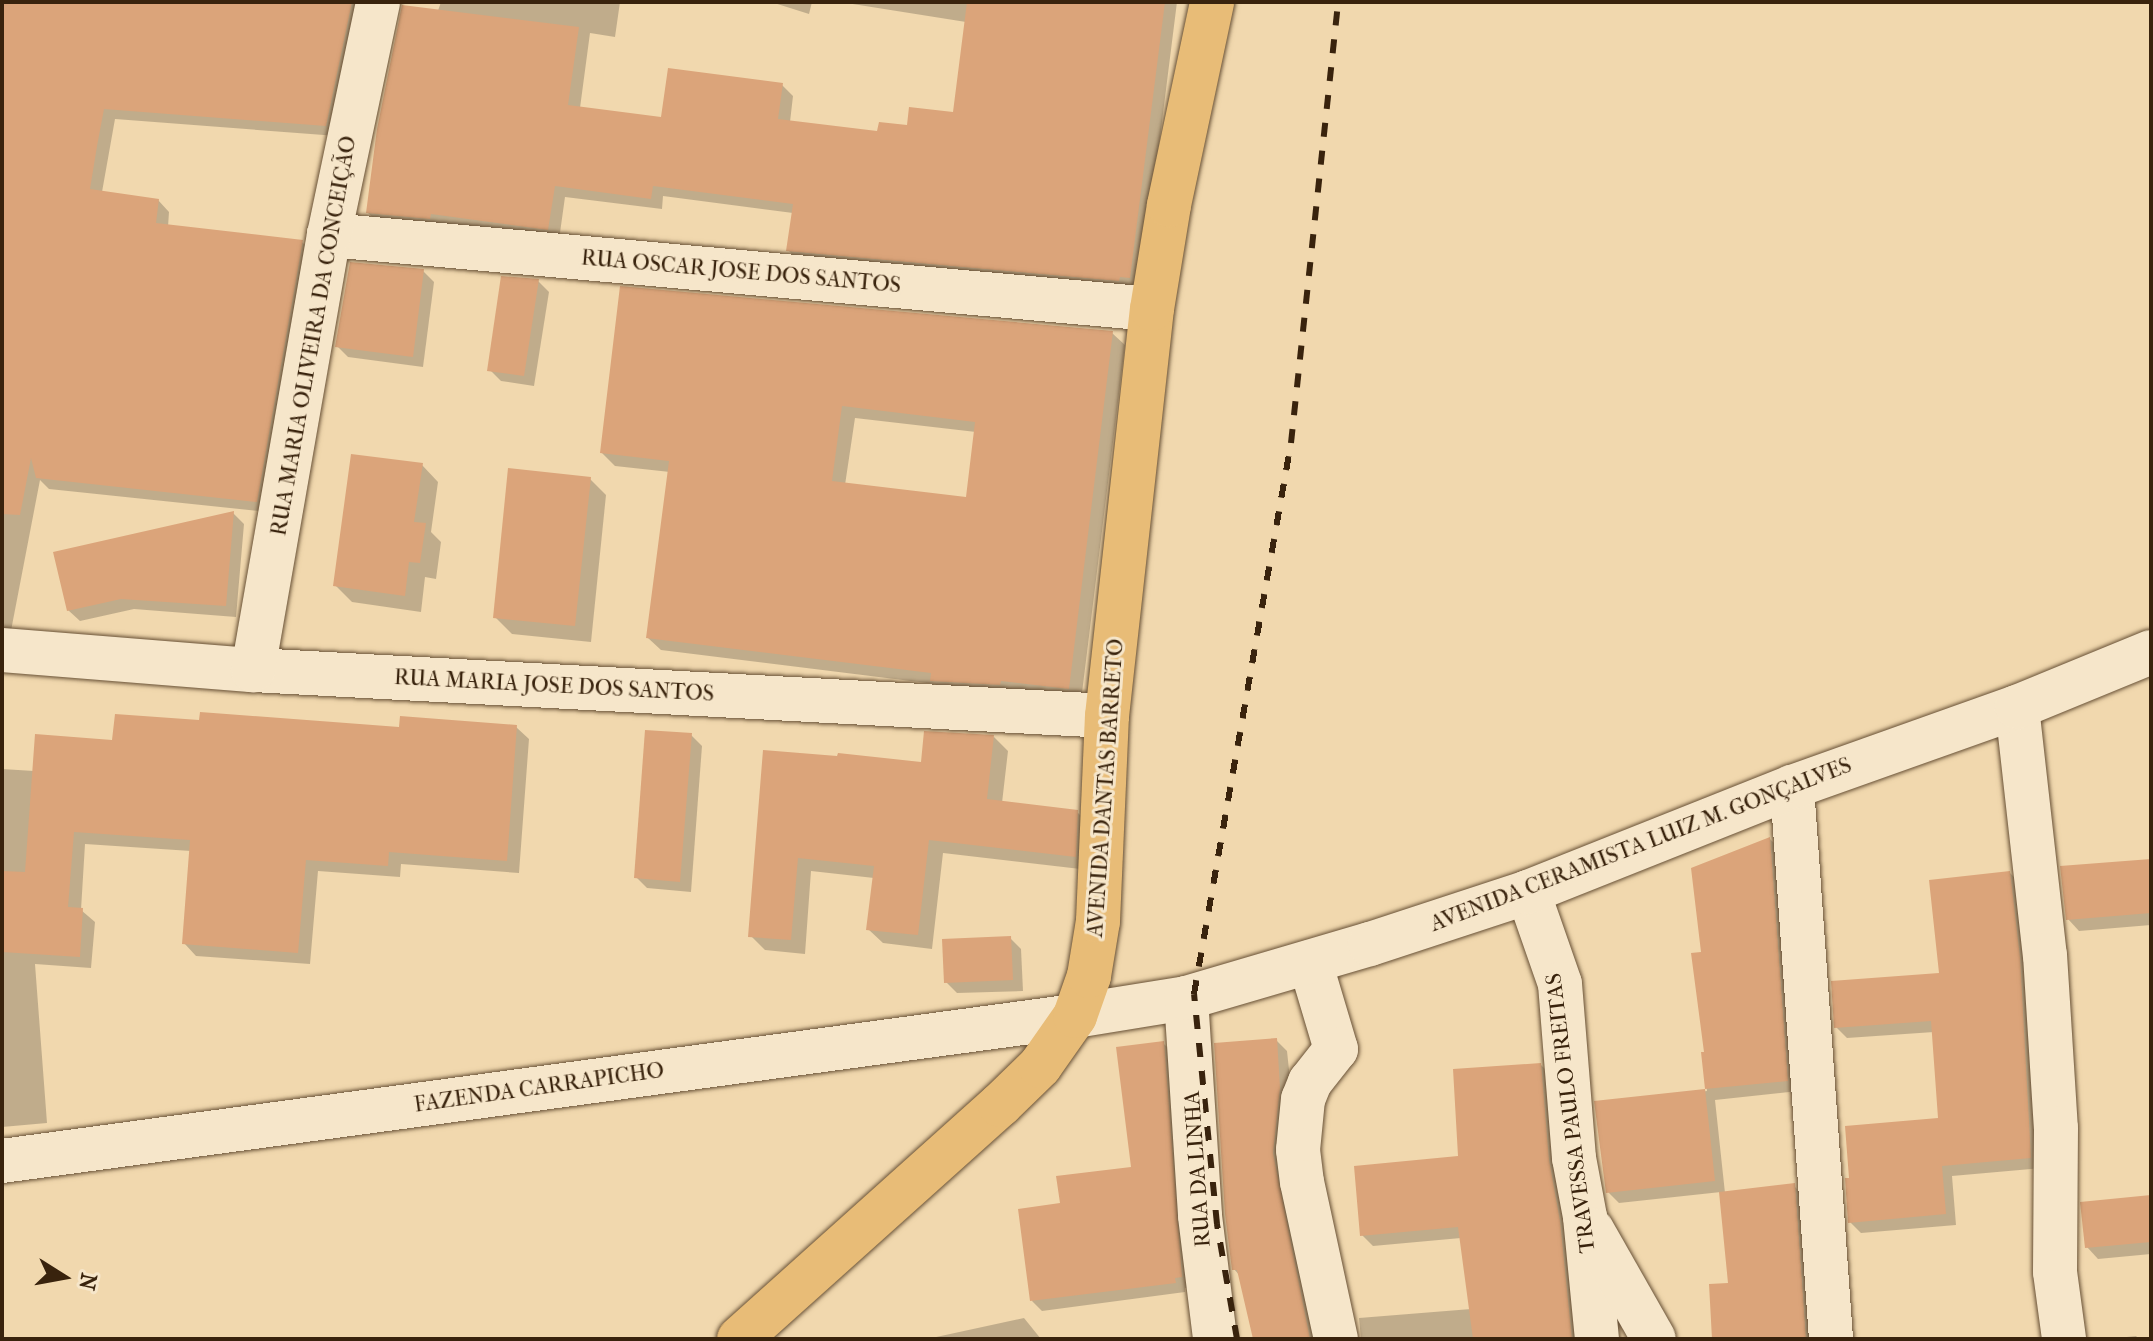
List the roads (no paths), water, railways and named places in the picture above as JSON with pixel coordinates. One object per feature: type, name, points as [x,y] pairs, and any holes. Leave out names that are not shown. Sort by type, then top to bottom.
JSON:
[{"type":"main road","name":"AVENIDA DANTAS BARRETO","points":[[739,1339],[1000,1105],[1040,1066],[1075,1016],[1089,976],[1098,921],[1107,716],[1152,309],[1172,190],[1212,2]]},
{"type":"street","name":"RUA MARIA OLIVEIRA DA CONCEIÇÃO","points":[[253,670],[329,235],[378,2]]},
{"type":"street","name":"RUA OSCAR JOSE DOS SANTOS","points":[[329,235],[1152,309]]},
{"type":"street","name":"RUA MARIA JOSE DOS SANTOS","points":[[2,650],[253,670],[1107,716]]},
{"type":"street","name":"AVENIDA CERAMISTA LUIZ M. GONÇALVES","points":[[1075,1016],[1186,998],[1528,892],[1792,787],[2017,707],[2151,652]]},
{"type":"street","points":[[2017,707],[2045,955],[2056,1128],[2055,1272],[2064,1339]]},
{"type":"street","points":[[1792,787],[1831,1339]]},
{"type":"street","name":"TRAVESSA PAULO FREITAS","points":[[1528,892],[1560,984],[1574,1158],[1585,1217],[1597,1339]]},
{"type":"street","points":[[1310,962],[1336,1049],[1310,1082],[1303,1099],[1298,1150],[1336,1339]]},
{"type":"street","name":"RUA DA LINHA","points":[[1186,998],[1200,1216],[1215,1339]]},
{"type":"street","name":"FAZENDA CARRAPICHO","points":[[2,1161],[1075,1016]]},
{"type":"street","points":[[1585,1217],[1654,1339]]},
{"type":"railway","points":[[1237,1339],[1217,1224],[1194,994],[1291,443],[1338,2]]}]
